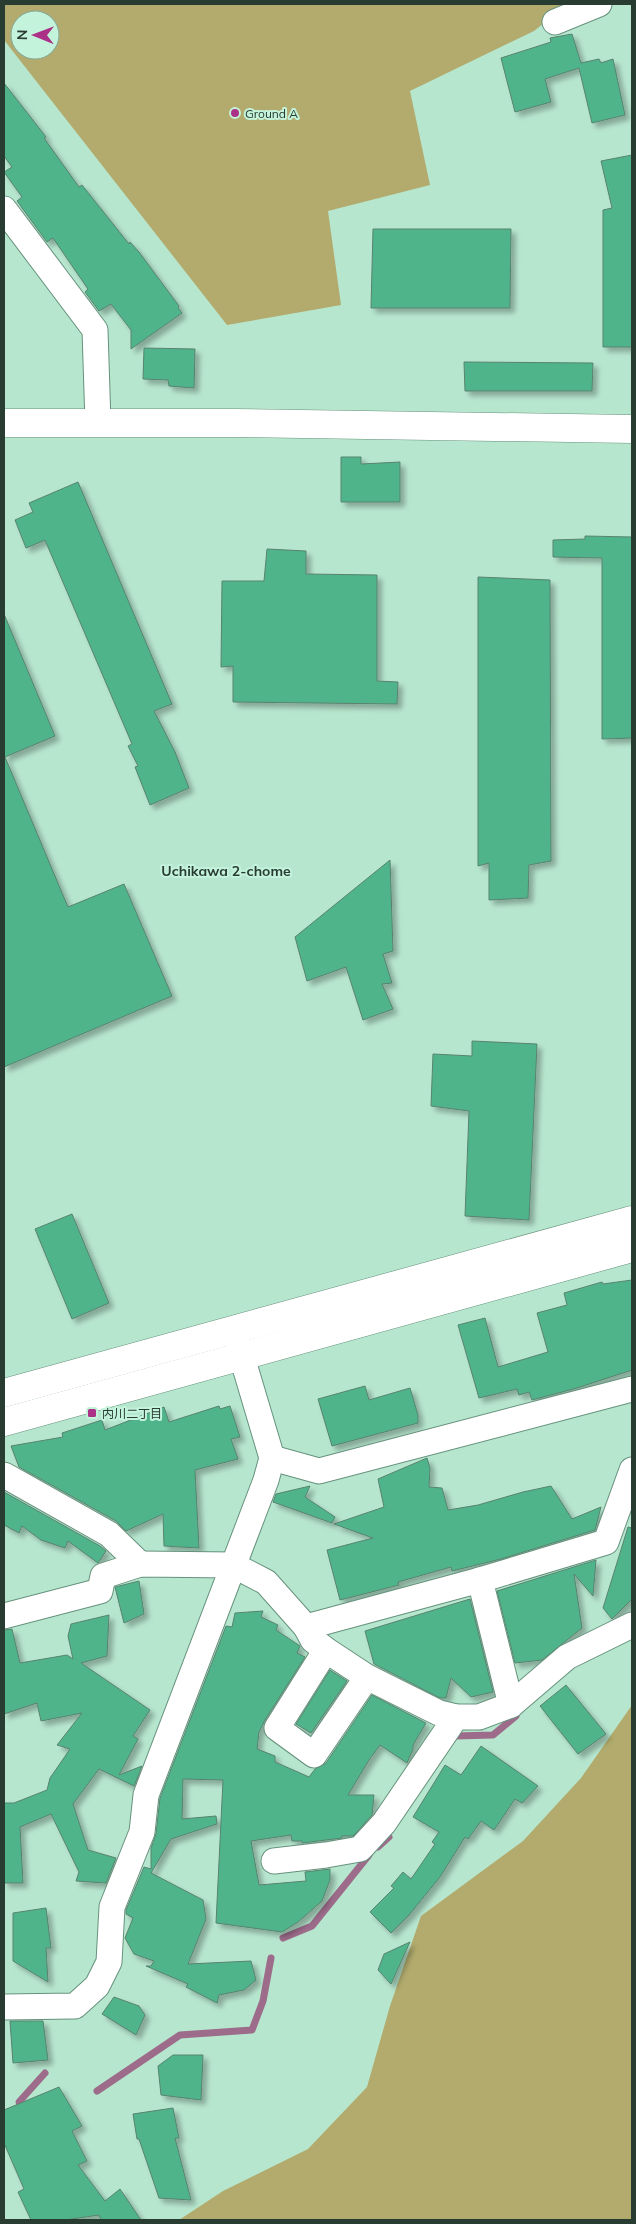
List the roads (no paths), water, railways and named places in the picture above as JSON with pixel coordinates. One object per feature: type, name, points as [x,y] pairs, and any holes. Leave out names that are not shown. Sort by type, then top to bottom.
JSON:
[{"type":"street","points":[[555,22],[600,4]]},
{"type":"street","points":[[4,209],[95,330],[98,423]]},
{"type":"street","points":[[4,423],[236,423],[632,429]]},
{"type":"street","points":[[4,1422],[238,1343],[632,1220]]},
{"type":"street","points":[[4,1393],[238,1343],[632,1248]]},
{"type":"street","points":[[4,2008],[75,2006],[97,1986],[109,1962],[112,1907],[142,1832],[146,1794],[266,1480],[272,1458],[238,1343]]},
{"type":"street","points":[[272,1458],[319,1471],[632,1389]]},
{"type":"street","points":[[306,1627],[480,1580],[606,1542],[632,1470]]},
{"type":"street","points":[[4,1475],[109,1534],[140,1564]]},
{"type":"street","points":[[4,1616],[100,1591],[103,1576],[140,1564],[233,1565],[266,1582],[306,1627],[313,1640],[326,1650],[367,1677],[439,1713],[456,1717],[479,1717],[511,1705],[567,1657],[632,1625]]},
{"type":"street","points":[[480,1580],[511,1705]]},
{"type":"street","points":[[326,1650],[277,1728],[314,1755],[367,1677]]},
{"type":"street","points":[[274,1861],[360,1849],[384,1823],[456,1717]]},
{"type":"waterway","points":[[452,1740],[455,1736],[493,1735],[516,1716]]},
{"type":"waterway","points":[[378,1847],[389,1837]]},
{"type":"waterway","points":[[283,1938],[312,1926],[369,1855]]},
{"type":"waterway","points":[[97,2091],[180,2035],[252,2030],[263,2001],[271,1958]]},
{"type":"waterway","points":[[24,2111],[19,2102],[45,2073]]},
{"type":"place","name":"Ground A","points":[[235,113]]},
{"type":"place","name":"内川二丁目","points":[[92,1413]]},
{"type":"district","name":"Uchikawa 2-chome","points":[[226,871]]}]
